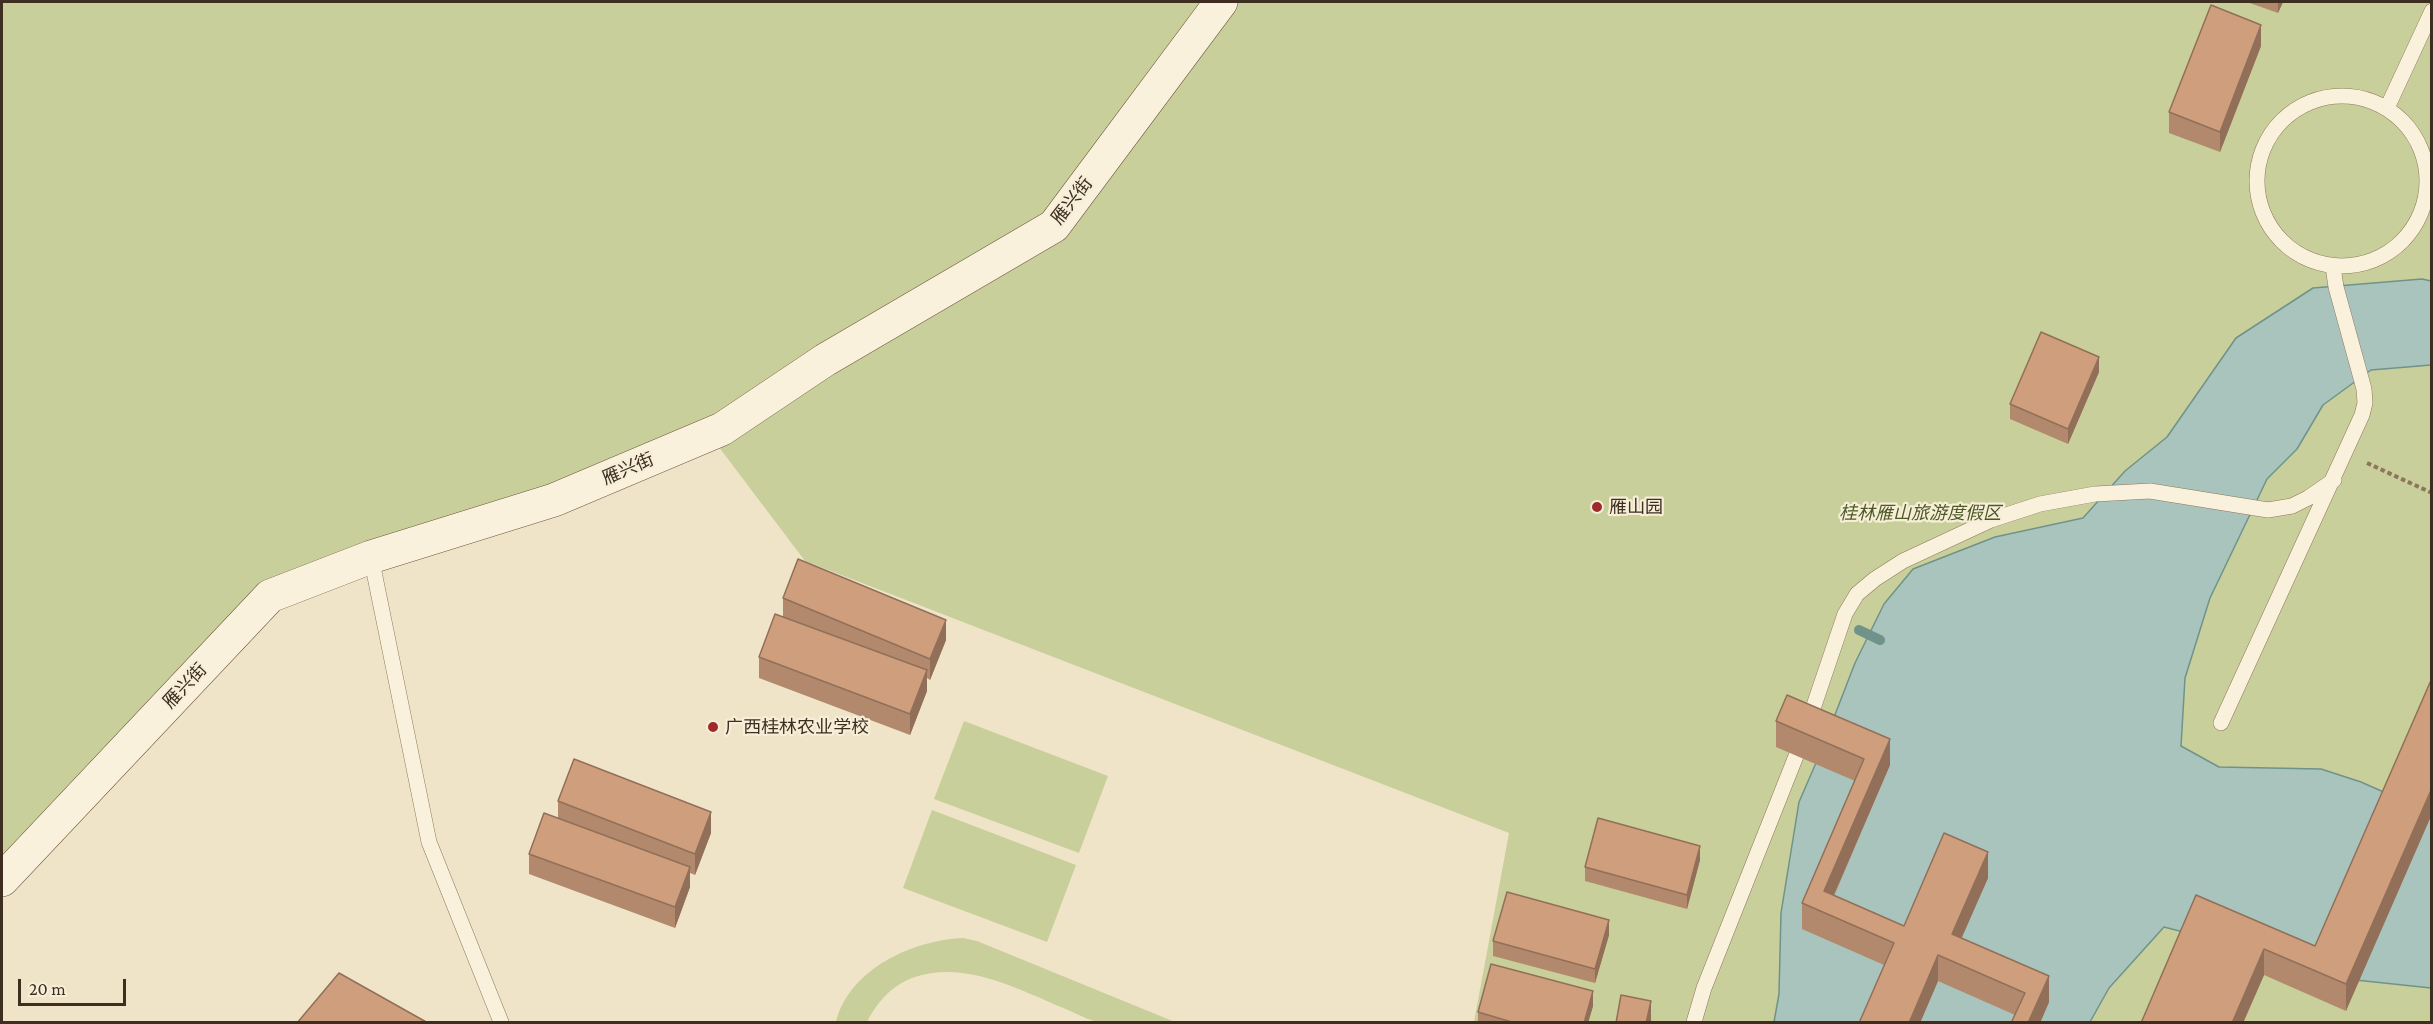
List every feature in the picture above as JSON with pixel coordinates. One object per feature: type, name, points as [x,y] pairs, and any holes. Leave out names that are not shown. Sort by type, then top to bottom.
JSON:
[{"type":"street","name":"雁兴街","points":[[2,880],[270,596],[371,557],[554,500],[722,429],[825,360],[1054,226],[1221,2]]},
{"type":"lane","points":[[2387,108],[2432,12]]},
{"type":"lane","points":[[2343,96],[2361,98],[2387,108],[2409,127],[2427,150],[2428,180],[2423,209],[2409,234],[2388,253],[2361,265],[2333,267],[2307,259],[2283,243],[2264,213],[2258,195],[2258,167],[2267,141],[2284,119],[2307,103],[2343,96]]},
{"type":"lane","points":[[2221,723],[2334,480],[2365,403],[2361,378],[2336,287],[2333,267]]},
{"type":"lane","points":[[1694,1023],[1712,967],[1802,741],[1845,614],[1857,594],[1903,561],[1991,520],[2040,504],[2095,494],[2150,491],[2268,510],[2292,506],[2334,480]]},
{"type":"lane","points":[[371,557],[429,842],[501,1023]]},
{"type":"path","points":[[2346,453],[2432,493]]},
{"type":"green space","name":"雁山园","points":[[2,2],[2431,2],[2431,1022],[1474,1022],[1509,833],[805,561],[709,434],[270,596],[2,880]]},
{"type":"green space","points":[[964,721],[1108,776],[1079,853],[934,799]]},
{"type":"green space","points":[[932,810],[1076,865],[1047,942],[903,888]]},
{"type":"green space","points":[[963,938],[977,941],[1175,1022],[1098,1022],[993,980],[954,972],[915,977],[899,984],[881,1001],[867,1022],[836,1022],[843,1003],[854,987],[886,961],[904,951],[924,945]]},
{"type":"water","points":[[2422,279],[2431,281],[2431,365],[2371,370],[2323,405],[2297,449],[2267,479],[2210,598],[2185,678],[2181,746],[2219,767],[2321,769],[2361,782],[2431,813],[2431,988],[2346,979],[2245,948],[2164,927],[2109,988],[2090,1022],[1774,1022],[1779,994],[1781,913],[1799,802],[1855,663],[1884,604],[1913,569],[1995,537],[2083,518],[2125,471],[2167,437],[2236,338],[2313,288]]},
{"type":"building","points":[[2211,5],[2261,25],[2220,132],[2169,112]]},
{"type":"building","points":[[2041,332],[2099,357],[2068,429],[2010,404]]},
{"type":"building","points":[[798,559],[946,620],[930,659],[783,598]]},
{"type":"building","points":[[775,614],[927,670],[910,714],[759,657]]},
{"type":"building","points":[[2432,678],[2432,788],[2346,984],[2264,949],[2232,1023],[2141,1023],[2196,895],[2315,946]]},
{"type":"building","points":[[1787,695],[1890,739],[1824,891],[1904,926],[1944,833],[1988,852],[1952,934],[2049,976],[2028,1023],[2011,1023],[2025,993],[1938,955],[1909,1023],[1859,1023],[1894,943],[1802,903],[1864,759],[1776,721]]},
{"type":"building","points":[[574,759],[711,812],[695,854],[558,801]]},
{"type":"building","points":[[544,813],[690,867],[675,907],[529,854]]},
{"type":"building","points":[[1598,818],[1700,846],[1687,895],[1585,867]]},
{"type":"building","points":[[1507,892],[1609,920],[1595,969],[1493,941]]},
{"type":"building","points":[[1491,964],[1593,991],[1584,1023],[1515,1023],[1478,1012]]},
{"type":"building","points":[[339,973],[428,1023],[297,1023]]},
{"type":"building","points":[[1621,995],[1651,1001],[1646,1023],[1616,1023]]},
{"type":"waterway","points":[[1859,630],[1880,640]]},
{"type":"place","name":"雁山园","points":[[1597,507]]},
{"type":"place","name":"广西桂林农业学校","points":[[713,727]]},
{"type":"park label","name":"桂林雁山旅游度假区","points":[[1920,513]]}]
